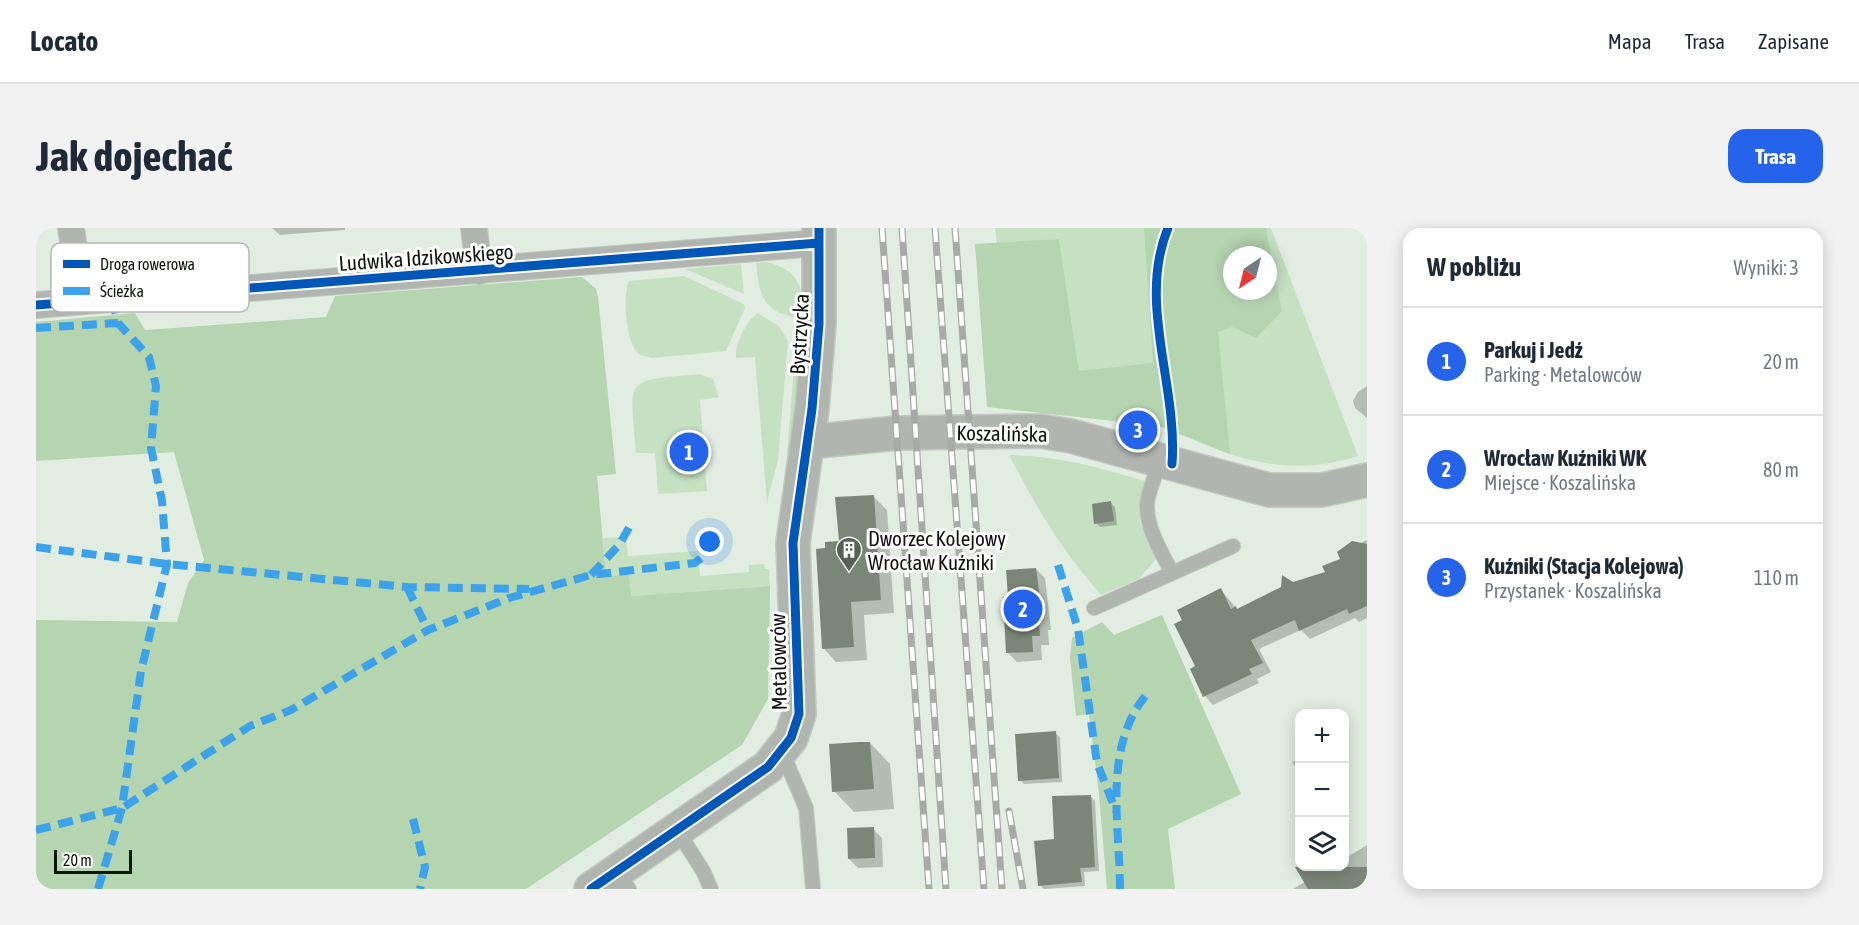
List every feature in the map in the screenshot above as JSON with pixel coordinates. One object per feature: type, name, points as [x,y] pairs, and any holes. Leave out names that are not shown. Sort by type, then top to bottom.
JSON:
[{"type":"street","points":[[71,228],[73,243]]},
{"type":"street","points":[[474,228],[479,271]]},
{"type":"street","name":"Ludwika Idzikowskiego","points":[[249,288],[479,271],[819,235]]},
{"type":"street","name":"Bystrzycka","points":[[809,442],[819,324],[819,235]]},
{"type":"street","name":"Ludwika Idzikowskiego","points":[[36,305],[51,304]]},
{"type":"street","name":"Koszalińska","points":[[809,442],[881,434],[1040,431],[1071,436],[1269,490],[1322,490],[1367,480]]},
{"type":"street","name":"Metalowców","points":[[612,883],[677,830],[752,779],[782,752],[794,731],[800,704],[792,543],[809,442]]},
{"type":"lane","points":[[1160,461],[1146,504],[1154,536],[1172,573]]},
{"type":"lane","points":[[1094,608],[1233,546]]},
{"type":"lane","points":[[782,752],[806,808],[813,889]]},
{"type":"lane","points":[[677,830],[703,871],[711,889]]},
{"type":"green space","points":[[995,228],[1271,228],[1358,456],[1319,465],[1282,465],[1246,459],[1211,447],[1177,431],[1079,371],[1059,239],[997,244]]},
{"type":"green space","points":[[1144,228],[1266,228],[1269,246],[1223,246],[1223,300],[1277,300],[1277,285],[1282,311],[1256,338],[1232,327],[1218,332],[1230,454],[1159,426],[987,407],[975,244],[1059,239],[1079,371],[1153,363]]},
{"type":"green space","points":[[766,262],[786,270],[797,281],[802,297],[803,318],[780,313],[766,302],[759,286],[756,263]]},
{"type":"green space","points":[[741,264],[744,294],[685,269]]},
{"type":"green space","points":[[684,276],[744,304],[745,308],[726,351],[652,358],[640,355],[631,341],[627,320],[626,298],[629,281]]},
{"type":"green space","points":[[582,277],[596,289],[598,297],[616,474],[597,476],[606,576],[629,575],[631,596],[770,586],[768,699],[742,745],[526,889],[36,889],[36,620],[177,622],[188,583],[204,560],[174,452],[36,461],[36,322],[135,313],[145,330],[326,317],[335,296]]},
{"type":"green space","points":[[757,313],[779,326],[788,341],[778,460],[767,502],[755,357],[736,358],[737,346],[742,334]]},
{"type":"green space","points":[[803,333],[798,410],[785,478],[796,344]]},
{"type":"green space","points":[[699,374],[713,379],[719,397],[700,400],[707,491],[658,494],[655,453],[636,453],[633,396],[636,388],[644,382]]},
{"type":"green space","points":[[1009,455],[1061,460],[1145,481],[1140,522],[1156,559],[1139,579],[1101,595],[1050,528]]},
{"type":"green space","points":[[626,537],[628,556],[698,551],[700,576],[749,572],[749,565],[764,564],[765,569],[769,569],[770,586],[630,596],[606,577],[603,538]]},
{"type":"green space","points":[[1162,615],[1241,794],[1168,829],[1175,889],[1107,889],[1089,714],[1076,716],[1070,658],[1072,638],[1102,622],[1114,635]]},
{"type":"building","name":"Dworzec Kolejowy Wrocław Kuźniki","points":[[874,495],[881,600],[851,602],[854,647],[822,649],[816,549],[825,548],[825,542],[839,541],[835,497]]},
{"type":"building","points":[[1111,501],[1114,521],[1094,524],[1092,504]]},
{"type":"building","points":[[1352,541],[1367,544],[1367,606],[1349,614],[1347,609],[1299,631],[1295,620],[1251,640],[1263,663],[1249,669],[1252,674],[1203,697],[1190,669],[1195,666],[1174,624],[1182,620],[1177,610],[1221,588],[1231,609],[1236,606],[1237,609],[1281,587],[1282,575],[1293,582],[1325,572],[1322,566],[1340,559],[1337,552]]},
{"type":"building","points":[[1036,568],[1043,621],[1039,622],[1040,636],[1032,636],[1033,652],[1006,653],[1003,597],[1008,597],[1006,570]]},
{"type":"building","points":[[1056,731],[1059,778],[1018,781],[1015,734]]},
{"type":"building","points":[[870,742],[874,789],[832,792],[829,744]]},
{"type":"building","points":[[1091,795],[1095,867],[1080,868],[1082,882],[1038,886],[1034,841],[1054,839],[1052,796]]},
{"type":"building","points":[[874,827],[875,858],[848,859],[847,828]]},
{"type":"building","points":[[1349,867],[1367,867],[1367,889],[1308,889],[1297,871],[1349,871]]},
{"type":"railway","points":[[882,228],[929,889]]},
{"type":"railway","points":[[902,228],[946,889]]},
{"type":"railway","points":[[935,228],[984,889]]},
{"type":"railway","points":[[955,228],[1002,889]]},
{"type":"railway","points":[[1009,811],[1023,889]]},
{"type":"marked path","points":[[98,889],[122,808],[141,671],[167,564],[162,501],[151,448],[156,386],[149,357],[118,323],[115,312]]},
{"type":"marked path","points":[[36,328],[118,323]]},
{"type":"marked path","points":[[591,575],[619,545],[630,526]]},
{"type":"marked path","points":[[36,547],[167,564],[407,587],[529,589]]},
{"type":"marked path","points":[[36,830],[122,808],[250,726],[291,710],[428,630],[509,598],[591,575],[695,563],[701,558]]},
{"type":"marked path","points":[[1058,565],[1078,629],[1097,763],[1116,811]]},
{"type":"marked path","points":[[407,587],[428,630]]},
{"type":"marked path","points":[[1120,889],[1117,814],[1119,762],[1124,738],[1133,715],[1147,694]]},
{"type":"marked path","points":[[413,819],[425,867],[420,889]]},
{"type":"cycle path","points":[[591,889],[768,767],[791,738],[799,714],[793,543],[812,409],[819,324],[819,228]]},
{"type":"cycle path","points":[[1168,228],[1160,256],[1156,285],[1157,315],[1170,404],[1172,464]]},
{"type":"cycle path","points":[[249,288],[819,243]]},
{"type":"cycle path","points":[[36,305],[51,304]]},
{"type":"place","name":"Kuźniki (Stacja Kolejowa)","points":[[1138,430]]},
{"type":"place","name":"Parkuj i Jedź","points":[[689,452]]},
{"type":"place","name":"Dworzec Kolejowy Wrocław Kuźniki","points":[[849,573]]},
{"type":"place","name":"Wrocław Kuźniki WK","points":[[1023,609]]}]
